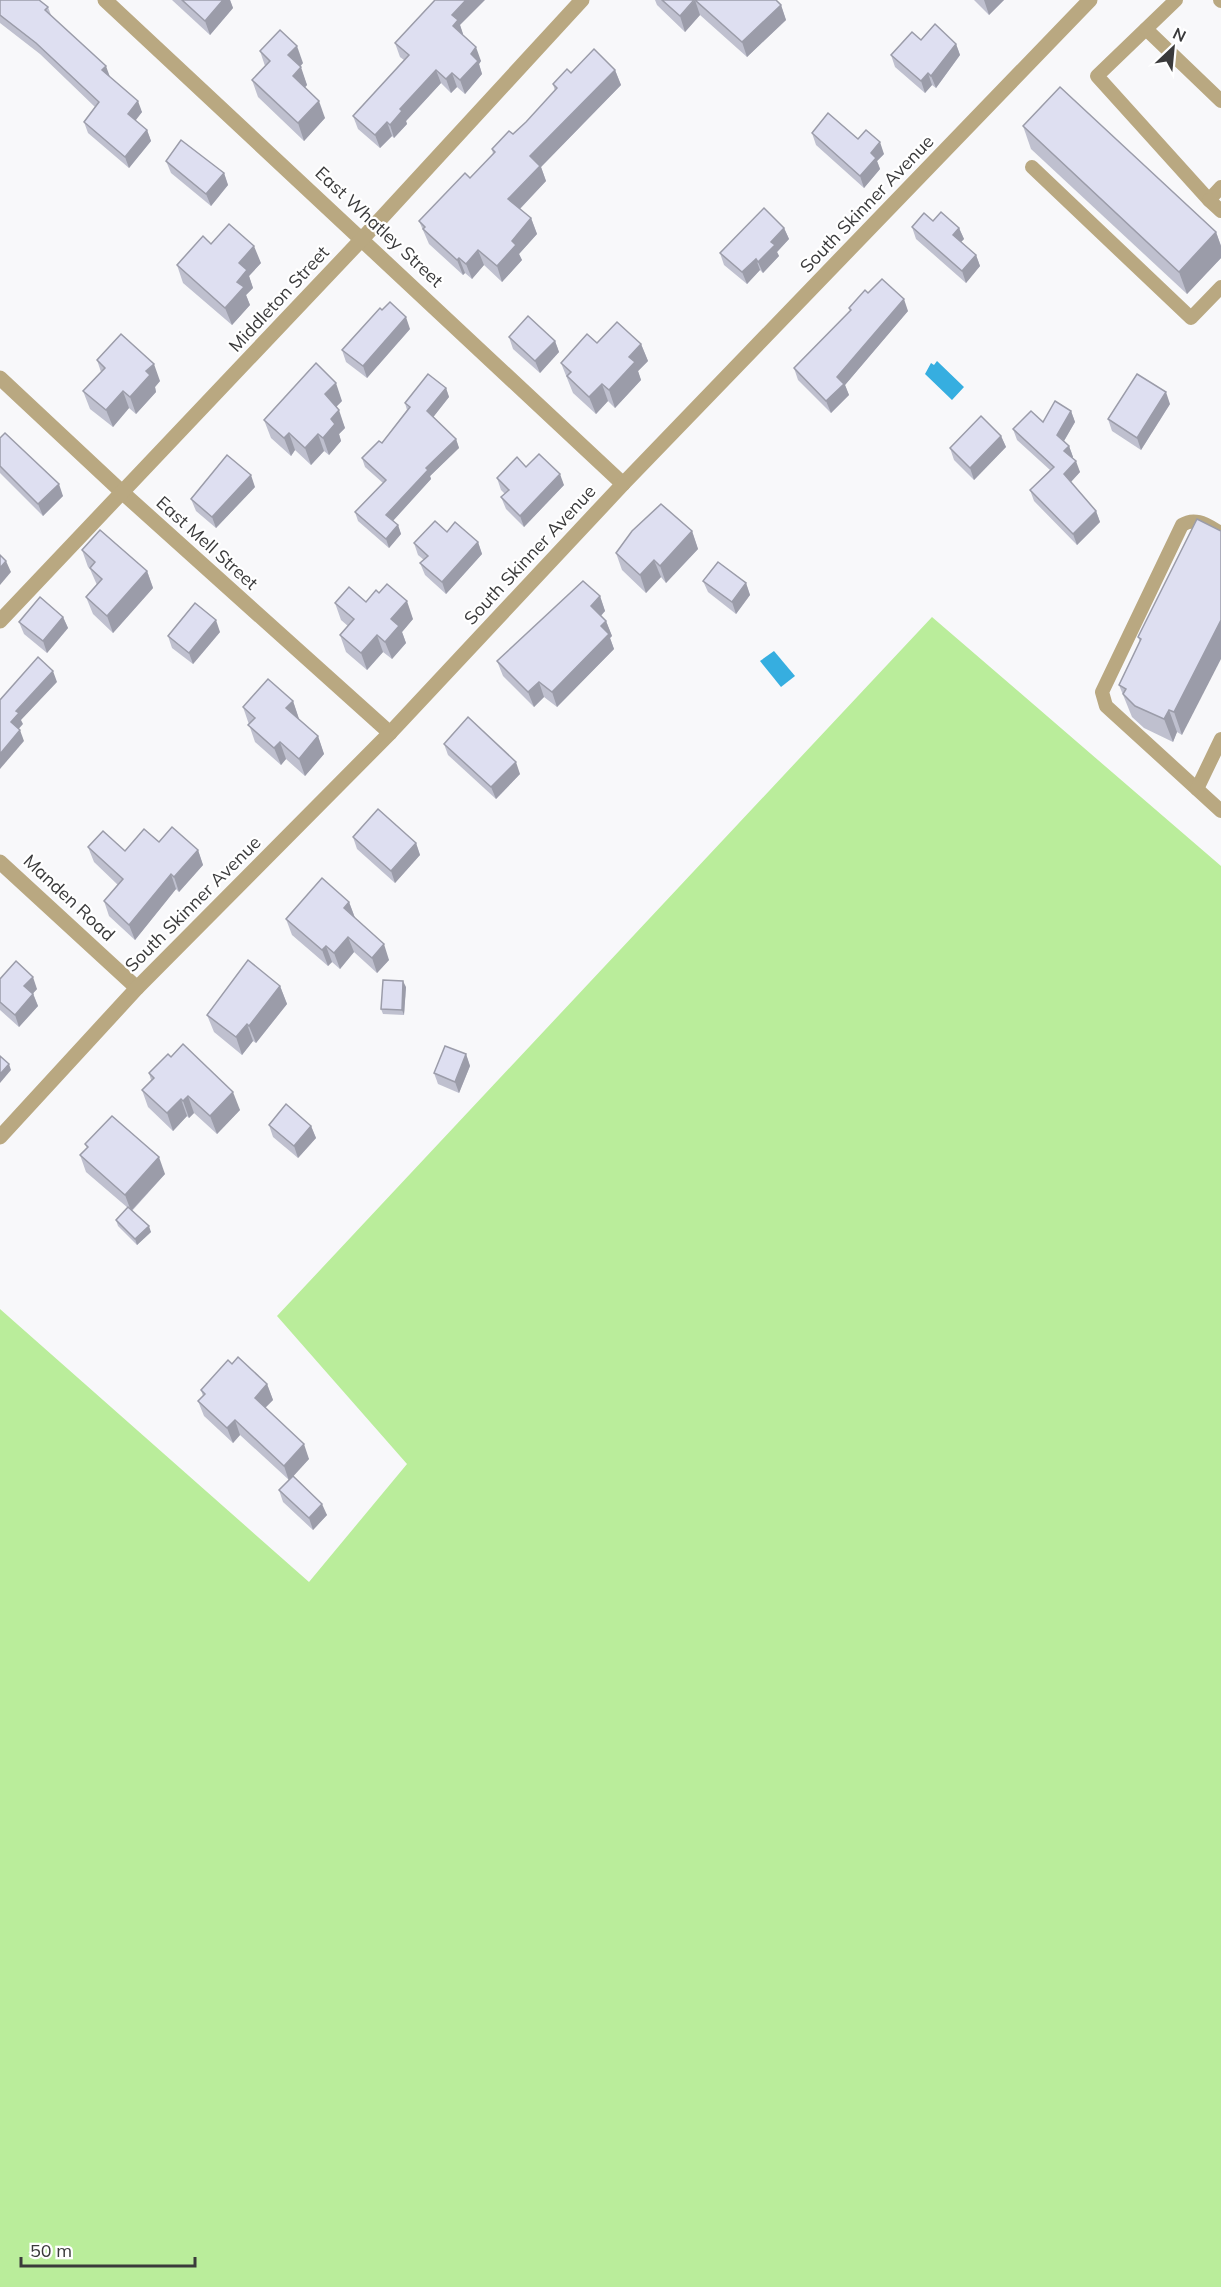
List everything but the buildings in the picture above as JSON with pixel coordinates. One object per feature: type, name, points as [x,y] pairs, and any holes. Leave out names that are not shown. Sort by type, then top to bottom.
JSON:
[{"type":"street","name":"East Whatley Street","points":[[105,0],[363,238],[623,484]]},
{"type":"street","name":"Middleton Street","points":[[0,621],[363,238],[582,0]]},
{"type":"street","name":"South Skinner Avenue","points":[[0,1137],[137,988],[390,734],[623,484],[1090,0]]},
{"type":"street","name":"East Mell Street","points":[[0,378],[123,493],[390,734]]},
{"type":"street","name":"Manden Road","points":[[0,862],[137,988]]},
{"type":"lane","points":[[1176,0],[1097,76],[1209,201],[1221,211]]},
{"type":"lane","points":[[1146,29],[1221,101]]},
{"type":"lane","points":[[1032,167],[1191,318],[1221,288]]},
{"type":"lane","points":[[1209,201],[1221,187]]},
{"type":"lane","points":[[1221,533],[1197,521],[1189,520],[1182,525],[1102,692],[1106,706],[1221,810]]},
{"type":"lane","points":[[1197,789],[1221,739]]},
{"type":"green space","points":[[932,617],[1221,866],[1221,2287],[0,2287],[0,1309],[309,1582],[407,1464],[277,1316]]},
{"type":"water","points":[[937,361],[964,387],[952,400],[925,374],[931,363],[934,365]]},
{"type":"water","points":[[774,651],[795,676],[781,687],[760,661]]}]
